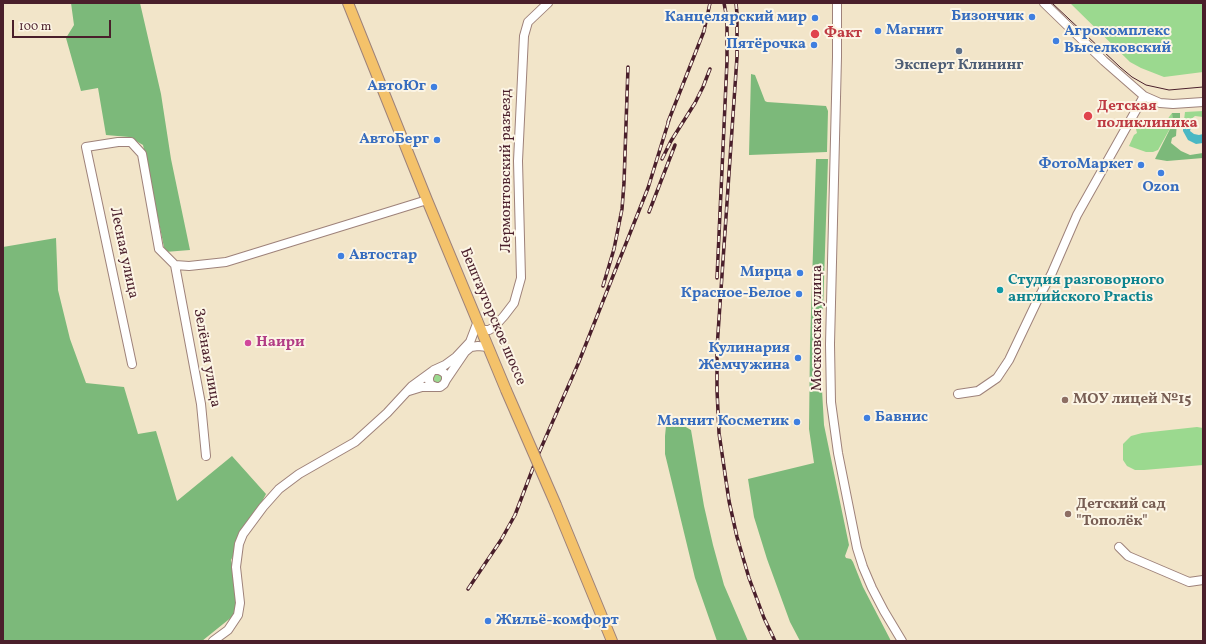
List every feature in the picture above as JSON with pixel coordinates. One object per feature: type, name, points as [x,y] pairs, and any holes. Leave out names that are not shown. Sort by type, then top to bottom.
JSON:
[{"type":"main road","name":"Бештаугорское шоссе","points":[[348,3],[479,326],[556,505],[612,641]]},
{"type":"street","name":"Лермонтовский разъезд","points":[[479,326],[489,330],[494,327],[504,316],[514,303],[521,278],[518,161],[524,36],[528,22],[548,3]]},
{"type":"street","name":"Московская улица","points":[[837,3],[830,344],[831,402],[838,452],[857,548],[872,588],[902,641]]},
{"type":"street","points":[[1044,3],[1104,61],[1144,96],[1160,103],[1173,104],[1203,102]]},
{"type":"street","points":[[958,394],[978,390],[997,378],[1009,360],[1051,275],[1077,215],[1144,96]]},
{"type":"street","name":"Лесная улица","points":[[132,364],[86,147],[118,142],[131,142],[142,154],[159,249],[175,265]]},
{"type":"street","points":[[175,265],[188,266],[226,262],[427,200]]},
{"type":"street","name":"Зелёная улица","points":[[175,265],[201,404],[206,456]]},
{"type":"street","points":[[214,641],[228,630],[238,615],[240,603],[236,567],[239,544],[243,534],[263,507],[279,489],[299,474],[355,442],[387,413],[405,393],[432,371],[445,365],[456,357],[470,342],[479,326]]},
{"type":"street","points":[[405,393],[413,389],[440,387],[444,384],[465,352],[471,347],[488,347]]},
{"type":"street","points":[[432,371],[439,370],[443,372],[446,375],[446,380]]},
{"type":"street","points":[[432,371],[429,381],[436,387]]},
{"type":"street","points":[[1119,546],[1128,556],[1176,577],[1189,582],[1203,580]]},
{"type":"green space","points":[[71,3],[140,3],[161,94],[171,159],[190,250],[165,252],[143,145],[129,137],[106,135],[98,88],[81,91],[66,38],[74,25]]},
{"type":"green space","points":[[1070,3],[1203,3],[1203,72],[1164,77],[1141,68],[1130,62]]},
{"type":"green space","points":[[751,74],[755,75],[765,101],[767,102],[826,106],[828,111],[827,152],[749,155]]},
{"type":"green space","points":[[1203,111],[1203,117],[1195,116],[1190,120],[1184,120],[1185,112]]},
{"type":"green space","points":[[1172,113],[1173,123],[1158,150],[1146,152],[1129,146],[1134,135],[1137,133],[1136,129],[1138,123],[1144,119],[1149,129],[1157,128],[1166,123]]},
{"type":"green space","points":[[1172,113],[1180,113],[1180,121],[1177,122],[1176,136],[1172,138],[1171,143],[1181,151],[1190,155],[1203,153],[1203,158],[1167,161],[1155,159],[1173,123]]},
{"type":"green space","points":[[816,159],[828,159],[821,372],[824,425],[849,545],[845,556],[853,562],[863,587],[891,641],[800,641],[790,622],[767,559],[754,517],[748,479],[814,463],[809,429],[810,343]]},
{"type":"green space","points":[[56,238],[58,290],[70,339],[86,383],[124,387],[138,434],[156,431],[177,501],[232,456],[266,494],[231,560],[243,608],[202,641],[3,641],[3,247]]},
{"type":"green space","points":[[435,373],[439,373],[442,378],[439,383],[435,383],[432,380],[432,376]]},
{"type":"green space","points":[[667,416],[691,430],[704,506],[713,545],[724,585],[748,641],[717,641],[695,578],[665,454]]},
{"type":"green space","points":[[1197,427],[1203,428],[1203,465],[1135,470],[1127,466],[1123,460],[1123,444],[1131,436],[1142,433]]},
{"type":"water","points":[[1183,125],[1190,125],[1190,131],[1194,134],[1203,134],[1203,143],[1196,144],[1188,140],[1183,131]]},
{"type":"tram line","points":[[1052,3],[1120,67],[1132,77],[1146,85],[1169,90],[1203,87]]},
{"type":"railway","points":[[668,122],[704,31],[710,3]]},
{"type":"railway","points":[[717,278],[727,61],[727,19],[724,3]]},
{"type":"railway","points":[[736,3],[737,57],[717,348],[719,433],[729,501],[737,537],[749,578],[764,618],[775,641]]},
{"type":"railway","points":[[603,286],[614,249],[622,209],[628,67]]},
{"type":"railway","points":[[662,159],[671,141],[695,103],[710,69]]},
{"type":"railway","points":[[468,589],[501,540],[515,515],[538,455],[578,364],[648,188],[670,117]]},
{"type":"railway","points":[[649,212],[675,145]]},
{"type":"place","name":"Бизончик","points":[[1032,17]]},
{"type":"place","name":"Канцелярский мир","points":[[815,18]]},
{"type":"place","name":"Магнит","points":[[878,31]]},
{"type":"place","name":"Факт","points":[[815,34]]},
{"type":"place","name":"Агрокомплекс Выселковский","points":[[1056,41]]},
{"type":"place","name":"Пятёрочка","points":[[814,45]]},
{"type":"place","name":"Эксперт Клининг","points":[[959,51]]},
{"type":"place","name":"АвтоЮг","points":[[434,87]]},
{"type":"place","name":"Детская поликлиника","points":[[1088,116]]},
{"type":"place","name":"АвтоБерг","points":[[437,140]]},
{"type":"place","name":"ФотоМаркет","points":[[1141,165]]},
{"type":"place","name":"Ozon","points":[[1161,173]]},
{"type":"place","name":"Автостар","points":[[341,256]]},
{"type":"place","name":"Мирца","points":[[800,273]]},
{"type":"place","name":"Студия разговорного английского Practis","points":[[1000,290]]},
{"type":"place","name":"Красное-Белое","points":[[799,294]]},
{"type":"place","name":"Наири","points":[[248,343]]},
{"type":"place","name":"Кулинария Жемчужина","points":[[798,358]]},
{"type":"place","name":"МОУ лицей №15","points":[[1065,400]]},
{"type":"place","name":"Бавнис","points":[[867,418]]},
{"type":"place","name":"Магнит Косметик","points":[[797,422]]},
{"type":"place","name":"Детский сад \"Тополёк\"","points":[[1068,514]]},
{"type":"place","name":"Жильё-комфорт","points":[[488,621]]}]
